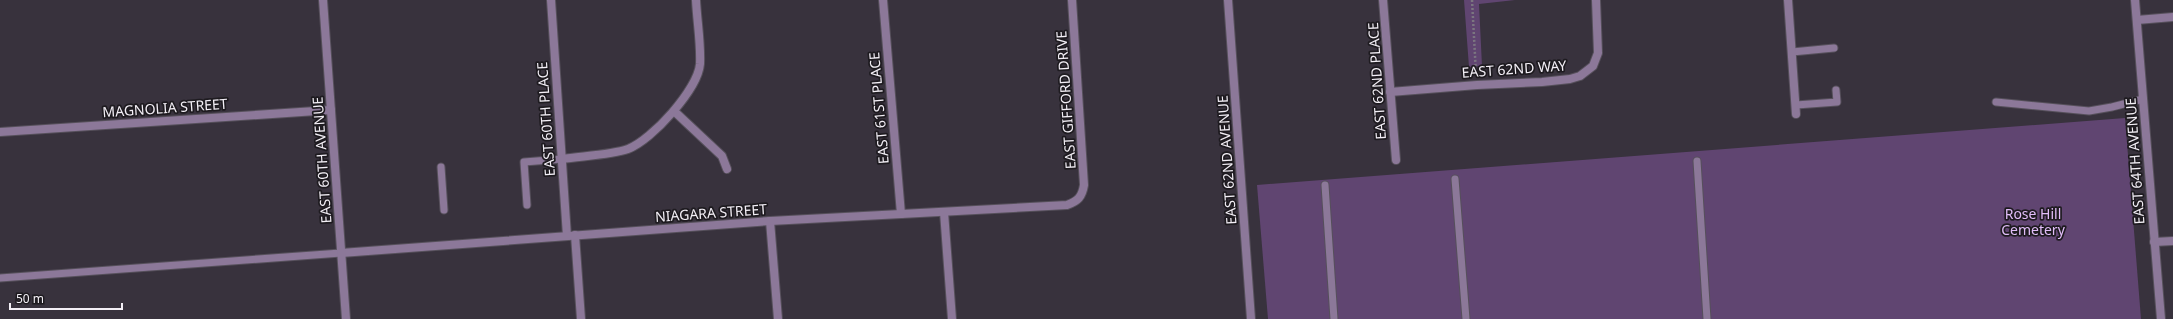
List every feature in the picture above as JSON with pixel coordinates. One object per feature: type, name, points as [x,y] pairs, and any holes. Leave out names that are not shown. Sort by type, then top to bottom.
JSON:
[{"type":"street","name":"EAST 60TH AVENUE","points":[[323,0],[346,319]]},
{"type":"street","name":"EAST 60TH PLACE","points":[[551,0],[562,159],[581,319]]},
{"type":"street","points":[[562,159],[628,149],[642,141],[674,111],[693,86],[700,65],[696,0]]},
{"type":"street","name":"EAST 61ST PLACE","points":[[883,0],[901,214]]},
{"type":"street","name":"EAST GIFFORD DRIVE","points":[[1072,0],[1084,159],[1084,185],[1080,198]]},
{"type":"street","name":"EAST 62ND AVENUE","points":[[1228,0],[1251,319]]},
{"type":"street","name":"EAST 62ND PLACE","points":[[1384,0],[1396,160]]},
{"type":"street","name":"EAST 62ND WAY","points":[[1390,92],[1570,79],[1586,72],[1593,66],[1598,53],[1596,0]]},
{"type":"street","points":[[1788,0],[1796,114]]},
{"type":"street","name":"EAST 64TH AVENUE","points":[[2135,0],[2161,319]]},
{"type":"street","points":[[2137,20],[2173,17]]},
{"type":"street","name":"MAGNOLIA STREET","points":[[0,132],[331,110]]},
{"type":"street","points":[[674,111],[722,156],[727,169]]},
{"type":"street","name":"NIAGARA STREET","points":[[341,253],[770,221],[1067,205],[1077,201],[1080,198]]},
{"type":"street","points":[[944,212],[952,319]]},
{"type":"street","points":[[770,221],[778,319]]},
{"type":"street","points":[[2154,242],[2173,241]]},
{"type":"lane","points":[[1792,52],[1834,48]]},
{"type":"lane","points":[[1796,105],[1837,102],[1836,90]]},
{"type":"lane","points":[[1996,102],[2089,111],[2112,108],[2143,99]]},
{"type":"lane","points":[[528,205],[524,162],[562,159]]},
{"type":"lane","points":[[1697,161],[1707,319]]},
{"type":"lane","points":[[441,167],[444,210]]},
{"type":"lane","points":[[1455,179],[1466,319]]},
{"type":"lane","points":[[1325,185],[1334,319]]},
{"type":"lane","points":[[0,278],[341,253]]},
{"type":"path","points":[[1472,0],[1477,85]]},
{"type":"green space","points":[[1464,0],[1515,0],[1479,4],[1482,66],[1469,67]]},
{"type":"green space","name":"Rose Hill Cemetery","points":[[2125,118],[2141,319],[1268,319],[1257,185]]}]
